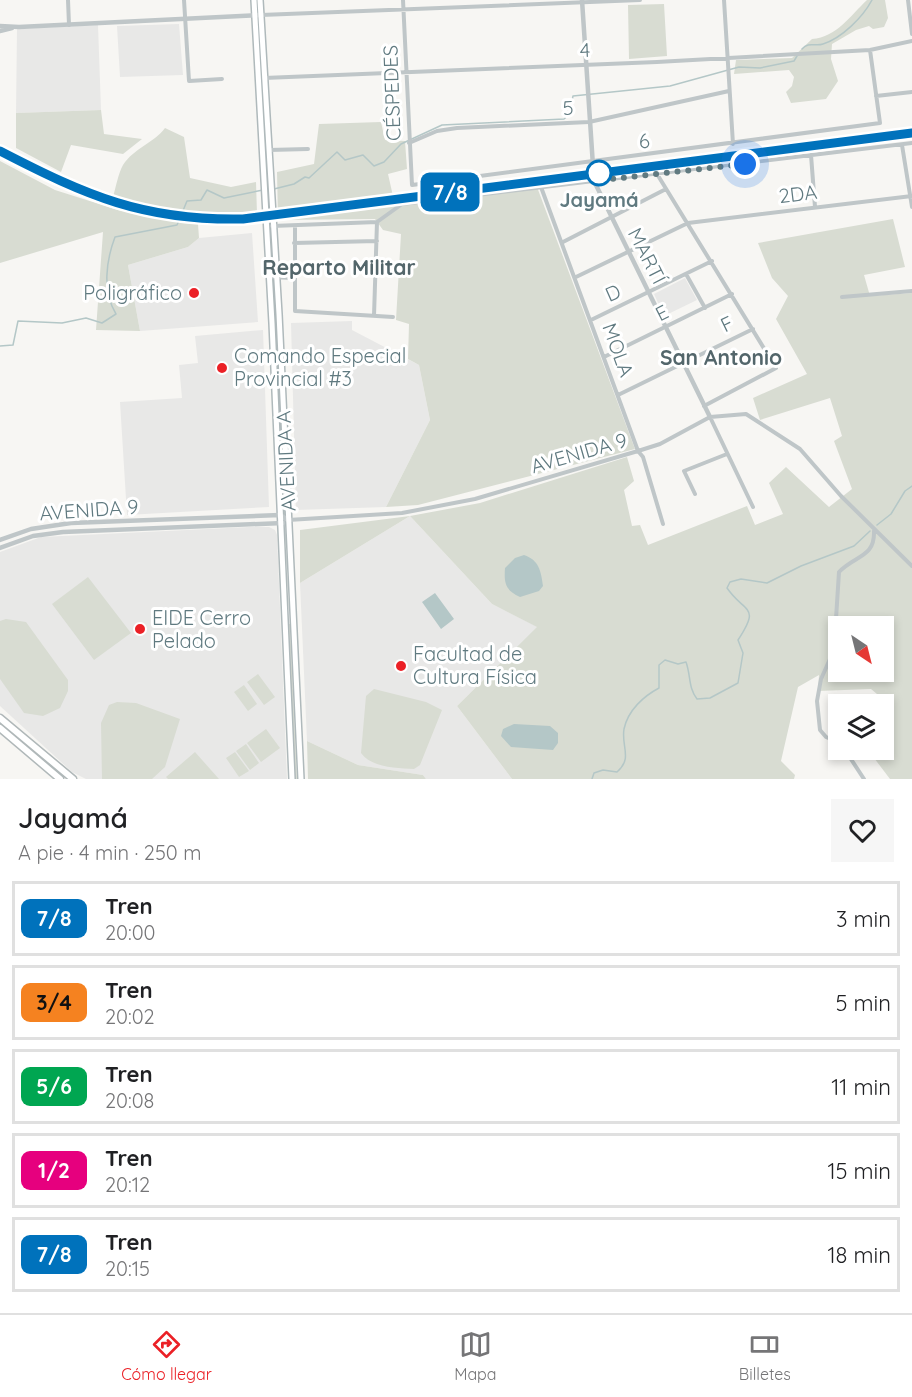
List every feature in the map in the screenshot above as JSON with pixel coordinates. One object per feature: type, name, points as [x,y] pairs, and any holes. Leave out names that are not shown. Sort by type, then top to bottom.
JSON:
[{"type":"highway","points":[[0,718],[73,779]]},
{"type":"highway","points":[[0,728],[60,779]]},
{"type":"main road","name":"AVENIDA A","points":[[254,0],[258,15]]},
{"type":"main road","name":"AVENIDA A","points":[[260,0],[258,15],[260,79],[266,185],[277,277],[301,779]]},
{"type":"main road","name":"AVENIDA A","points":[[260,79],[268,150],[266,185]]},
{"type":"main road","name":"AVENIDA A","points":[[267,193],[292,779]]},
{"type":"main road","points":[[285,614],[293,607]]},
{"type":"street","points":[[68,0],[69,25]]},
{"type":"street","points":[[184,0],[189,81],[222,79]]},
{"type":"street","name":"CÉSPEDES","points":[[404,0],[405,72],[412,185]]},
{"type":"street","points":[[0,26],[69,25],[640,0]]},
{"type":"street","points":[[724,0],[733,144]]},
{"type":"street","points":[[908,0],[912,34]]},
{"type":"street","name":"MARTÍ","points":[[582,2],[594,181],[753,507]]},
{"type":"street","points":[[0,31],[19,27]]},
{"type":"street","name":"4","points":[[260,79],[870,50],[912,41]]},
{"type":"street","points":[[870,50],[876,96],[912,92]]},
{"type":"street","name":"5","points":[[409,141],[437,130],[589,122],[729,91]]},
{"type":"street","name":"6","points":[[412,185],[880,123],[876,96]]},
{"type":"street","points":[[272,226],[377,222],[402,204],[912,143]]},
{"type":"street","points":[[902,145],[912,207]]},
{"type":"street","points":[[268,150],[308,149]]},
{"type":"street","points":[[812,155],[815,207]]},
{"type":"street","points":[[657,174],[776,368],[704,405]]},
{"type":"street","name":"MOLA","points":[[541,187],[576,277],[638,451],[643,457],[663,524]]},
{"type":"street","points":[[563,242],[666,189]]},
{"type":"street","name":"2DA","points":[[576,277],[688,223],[910,196]]},
{"type":"street","points":[[374,316],[377,222]]},
{"type":"street","points":[[295,226],[295,311],[393,317]]},
{"type":"street","points":[[294,243],[377,241]]},
{"type":"street","name":"D","points":[[591,320],[712,261]]},
{"type":"street","points":[[686,274],[705,308]]},
{"type":"street","points":[[269,277],[294,278]]},
{"type":"street","points":[[842,297],[912,291]]},
{"type":"street","name":"E","points":[[604,357],[732,294]]},
{"type":"street","name":"F","points":[[618,395],[753,328]]},
{"type":"street","name":"AVENIDA 9","points":[[0,548],[33,536],[63,532],[281,524],[288,520],[402,513],[475,499],[638,451],[677,436],[710,417],[746,414],[800,449],[841,496],[912,566]]},
{"type":"street","points":[[695,494],[684,471],[727,454]]},
{"type":"street","points":[[280,515],[288,520]]},
{"type":"street","name":"AVENIDA 9","points":[[0,540],[31,529],[71,523],[280,515]]},
{"type":"street","points":[[120,522],[121,530]]},
{"type":"street","points":[[828,738],[820,730],[817,701],[821,679],[834,650],[839,572],[869,551],[874,544],[874,530]]},
{"type":"street","points":[[852,760],[864,779]]},
{"type":"shaded area","points":[[867,0],[885,0],[888,18],[884,27],[873,29],[869,26],[856,30],[832,44],[831,59],[838,81],[826,99],[791,103],[786,92],[792,86],[794,77],[789,70],[734,74],[736,60],[792,58],[812,39],[836,30]]},
{"type":"shaded area","points":[[664,4],[667,56],[629,59],[628,5]]},
{"type":"shaded area","points":[[179,24],[183,75],[120,77],[117,26]]},
{"type":"shaded area","points":[[98,25],[101,110],[16,113],[17,29]]},
{"type":"shaded area","points":[[101,110],[104,134],[142,139],[123,154],[71,145],[61,172],[16,148],[16,113]]},
{"type":"shaded area","points":[[381,122],[385,140],[405,141],[407,169],[388,174],[395,205],[537,187],[635,449],[418,505],[386,507],[430,420],[419,365],[408,359],[409,324],[396,320],[401,234],[383,230],[375,219],[278,220],[277,172],[314,164],[319,124]]},
{"type":"shaded area","points":[[165,128],[184,137],[190,178],[231,187],[256,182],[257,214],[208,215],[173,212],[113,197],[123,165]]},
{"type":"shaded area","points":[[0,161],[55,190],[118,210],[198,224],[199,238],[188,247],[128,265],[140,331],[96,330],[103,232],[0,263]]},
{"type":"shaded area","points":[[893,219],[905,267],[864,275],[870,296],[912,293],[912,779],[890,779],[876,760],[894,760],[894,694],[877,694],[871,689],[818,691],[819,675],[798,687],[781,761],[795,775],[794,779],[512,779],[457,706],[537,627],[492,604],[410,516],[480,503],[627,457],[634,481],[624,490],[632,526],[640,525],[648,545],[747,506],[755,525],[783,514],[769,483],[786,467],[829,507],[852,489],[834,441],[842,436],[830,398],[760,420],[753,398],[807,374],[776,319],[788,296],[772,278],[758,243]]},
{"type":"shaded area","name":"Poligráfico","points":[[252,233],[258,322],[140,331],[128,265],[188,247],[199,238]]},
{"type":"shaded area","points":[[685,278],[697,300],[664,316],[654,294]]},
{"type":"shaded area","points":[[352,321],[352,330],[419,365],[430,420],[386,507],[296,510],[291,323]]},
{"type":"shaded area","points":[[263,330],[269,507],[127,515],[120,402],[182,398],[179,365],[198,363],[195,336]]},
{"type":"shaded area","name":"Facultad de Cultura Física","points":[[410,516],[492,604],[538,627],[457,706],[512,779],[426,779],[423,775],[358,765],[307,741],[300,583]]},
{"type":"shaded area","points":[[410,516],[300,583],[300,530]]},
{"type":"shaded area","name":"EIDE Cerro Pelado","points":[[269,527],[275,530],[277,535],[287,779],[86,779],[72,772],[0,706],[0,552],[41,537]]},
{"type":"shaded area","points":[[524,555],[536,563],[543,586],[539,591],[520,597],[506,586],[505,568],[515,558]]},
{"type":"shaded area","points":[[88,577],[131,633],[94,660],[52,604]]},
{"type":"shaded area","points":[[435,593],[454,619],[441,629],[422,602]]},
{"type":"shaded area","points":[[6,619],[26,622],[68,680],[68,691],[60,708],[43,716],[24,713],[0,679],[0,621]]},
{"type":"shaded area","points":[[288,624],[290,624],[297,779],[295,779]]},
{"type":"shaded area","points":[[258,674],[275,697],[264,705],[247,682]]},
{"type":"shaded area","points":[[244,685],[257,704],[248,711],[234,692]]},
{"type":"shaded area","points":[[374,689],[426,702],[442,710],[420,765],[414,769],[378,764],[361,753],[366,696]]},
{"type":"shaded area","points":[[117,702],[136,703],[180,719],[165,767],[152,779],[102,779],[101,723],[109,705]]},
{"type":"shaded area","points":[[514,724],[550,726],[558,733],[558,743],[553,750],[511,747],[501,736],[503,729]]},
{"type":"shaded area","points":[[266,729],[280,748],[261,762],[247,743]]},
{"type":"shaded area","points":[[307,741],[358,765],[423,775],[426,779],[308,779]]},
{"type":"shaded area","points":[[246,744],[259,763],[250,770],[236,751]]},
{"type":"shaded area","points":[[195,752],[219,779],[168,779],[166,777]]},
{"type":"shaded area","points":[[235,752],[249,771],[239,777],[226,758]]},
{"type":"waterway","points":[[802,49],[807,45],[820,45],[837,37],[858,20],[872,0]]},
{"type":"waterway","points":[[274,189],[294,184],[305,177],[309,178],[337,152],[345,160],[363,155],[374,166],[384,162],[401,144],[442,125],[564,119],[569,115],[573,96],[670,86],[739,67],[760,68],[794,61],[797,56]]},
{"type":"waterway","points":[[0,346],[13,345],[18,321],[62,323],[86,318],[102,323],[116,314],[107,286],[109,256],[115,237],[177,225],[187,201],[201,200],[207,190],[224,198],[263,190]]},
{"type":"waterway","points":[[877,525],[891,514],[905,491],[912,486]]},
{"type":"waterway","points":[[592,779],[594,773],[603,770],[617,772],[622,767],[625,757],[623,735],[626,722],[637,704],[659,688],[659,665],[665,660],[678,664],[686,662],[692,690],[697,699],[710,698],[738,683],[743,653],[738,640],[749,621],[749,615],[727,588],[730,582],[741,579],[767,583],[801,566],[854,546],[870,531]]},
{"type":"railway","points":[[0,151],[61,181],[117,203],[176,216],[243,219],[912,133]]},
{"type":"train","name":"7/8","points":[[0,151],[82,192],[116,205],[172,217],[204,220],[243,219],[912,133]]},
{"type":"place","name":"Jayamá","points":[[599,173]]},
{"type":"place","name":"Poligráfico","points":[[194,293]]},
{"type":"place","name":"Comando Especial Provincial #3","points":[[222,368]]},
{"type":"place","name":"EIDE Cerro Pelado","points":[[140,629]]},
{"type":"place","name":"Facultad de Cultura Física","points":[[401,666]]},
{"type":"district","name":"Reparto Militar","points":[[339,268]]},
{"type":"district","name":"San Antonio","points":[[721,358]]},
{"type":"route","points":[[599,173],[593,174],[594,181],[745,164]]}]
